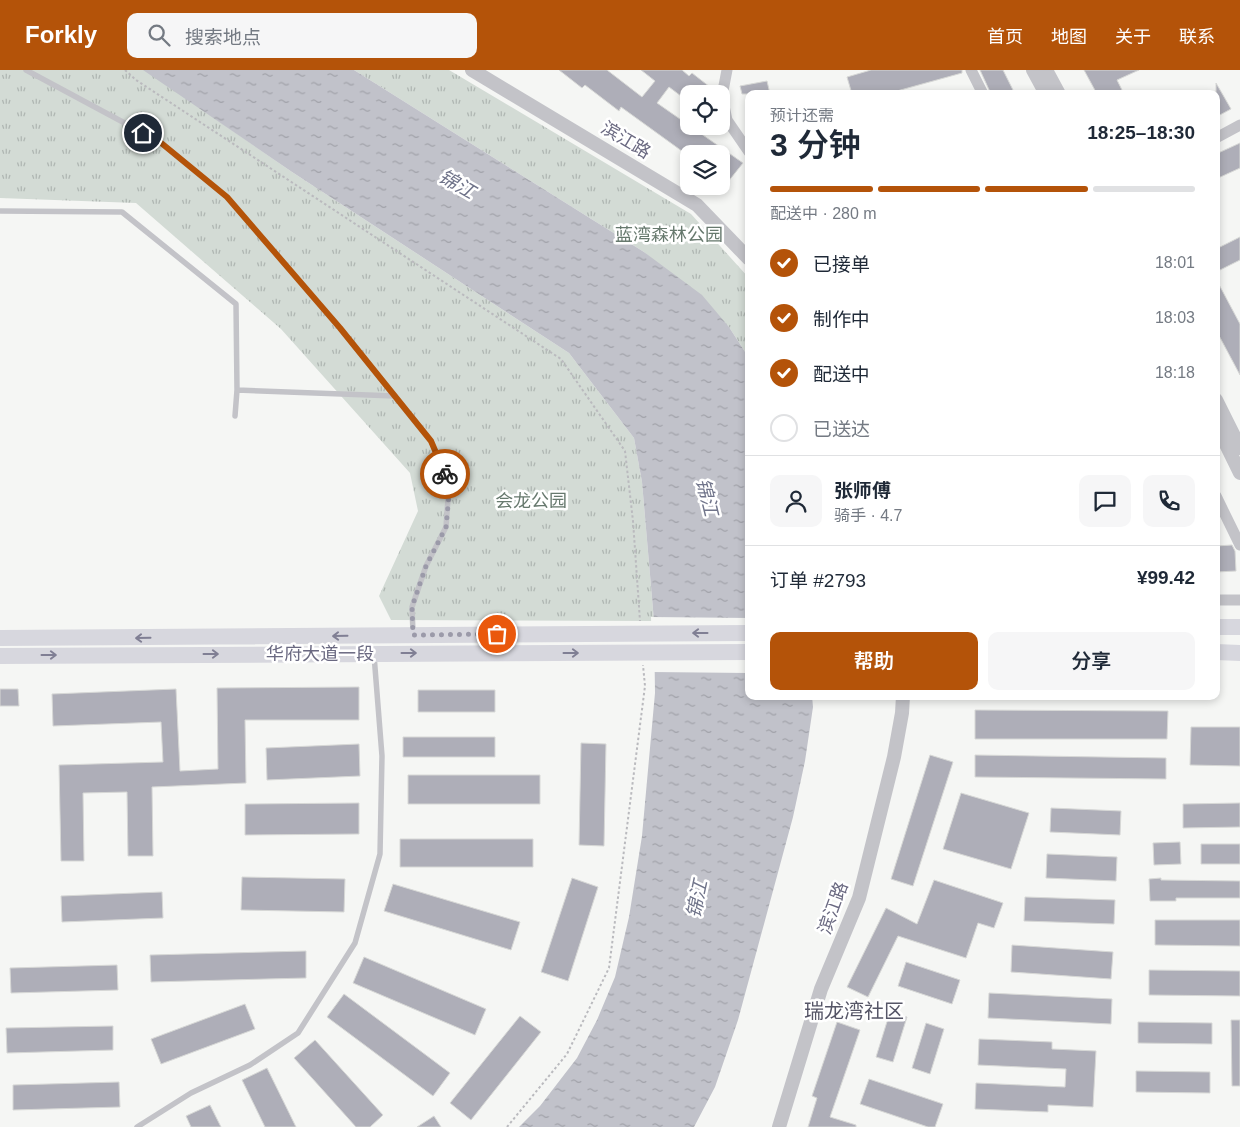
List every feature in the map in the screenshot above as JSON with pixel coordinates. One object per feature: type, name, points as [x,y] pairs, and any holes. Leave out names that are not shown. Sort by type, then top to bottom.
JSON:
[{"type":"main road","points":[[1220,627],[1240,627]]},
{"type":"main road","points":[[0,638],[413,635],[637,631],[745,633]]},
{"type":"main road","name":"华府大道一段","points":[[0,656],[374,653],[641,655],[745,652]]},
{"type":"main road","points":[[1220,652],[1240,653]]},
{"type":"street","name":"滨江路","points":[[472,70],[697,205],[745,255]]},
{"type":"street","points":[[727,70],[722,96],[727,120],[745,146]]},
{"type":"street","points":[[971,70],[981,90]]},
{"type":"street","points":[[1033,70],[1044,90]]},
{"type":"street","points":[[1046,70],[1057,90]]},
{"type":"street","points":[[1220,136],[1240,125]]},
{"type":"street","points":[[1220,408],[1240,448]]},
{"type":"street","points":[[1220,432],[1240,472]]},
{"type":"street","points":[[1220,504],[1240,545]]},
{"type":"street","points":[[1220,600],[1240,600]]},
{"type":"street","name":"滨江路","points":[[779,1127],[821,989],[859,898],[894,757],[902,713],[902,700]]},
{"type":"lane","points":[[26,70],[160,142],[227,197],[431,441],[450,484],[446,527],[426,566],[412,607],[413,635]]},
{"type":"lane","points":[[0,211],[122,212],[236,304],[237,390],[235,416]]},
{"type":"lane","points":[[237,390],[395,396]]},
{"type":"lane","points":[[137,1127],[190,1093],[250,1065],[298,1032],[355,943],[380,854],[382,756],[374,653]]},
{"type":"path","points":[[125,70],[136,80],[560,359],[625,451],[633,521],[637,631]]},
{"type":"path","points":[[507,1127],[567,1054],[609,968],[645,686],[641,655]]},
{"type":"green space","name":"会龙公园","points":[[0,70],[145,70],[292,172],[569,353],[634,438],[642,482],[654,621],[391,620],[379,596],[418,511],[410,473],[281,329],[136,203],[0,198]]},
{"type":"green space","name":"蓝湾森林公园","points":[[354,70],[449,70],[691,214],[745,274],[745,352],[729,327],[644,252]]},
{"type":"water","name":"锦江","points":[[143,70],[354,70],[644,252],[702,295],[729,327],[745,352],[745,700],[812,700],[813,707],[805,761],[793,817],[738,1020],[715,1087],[694,1127],[519,1127],[540,1106],[577,1058],[597,1020],[615,977],[629,917],[642,836],[655,693],[654,621],[642,482],[634,438],[569,353],[292,172]]},
{"type":"pier","points":[[651,617],[745,618],[745,673],[652,672]]},
{"type":"building","points":[[559,70],[607,70],[642,97],[655,81],[641,70],[682,70],[689,76],[692,73],[707,85],[680,85],[680,95],[669,87],[657,103],[680,119],[680,135],[703,135],[717,145],[680,145],[680,150],[621,107],[619,111],[585,85],[582,88]]},
{"type":"building","points":[[871,70],[962,70],[962,73],[900,90],[851,90],[847,77]]},
{"type":"building","points":[[980,70],[1003,70],[1013,90],[989,90]]},
{"type":"building","points":[[1084,70],[1139,70],[1117,80],[1122,90],[1095,90]]},
{"type":"building","points":[[767,81],[769,90],[745,90],[745,94],[742,94],[740,86]]},
{"type":"building","points":[[1216,83],[1231,109],[1220,115],[1220,90],[1216,90]]},
{"type":"building","points":[[1240,143],[1240,168],[1220,177],[1220,152]]},
{"type":"building","points":[[730,154],[743,163],[730,179]]},
{"type":"building","points":[[1240,237],[1240,260],[1220,270],[1220,247]]},
{"type":"building","points":[[1220,286],[1240,324],[1240,375],[1220,338]]},
{"type":"building","points":[[1232,545],[1235,551],[1236,571],[1220,572],[1220,546]]},
{"type":"building","points":[[359,687],[359,720],[245,720],[246,783],[152,787],[153,856],[128,856],[127,792],[83,793],[84,861],[61,861],[59,765],[163,762],[161,722],[53,726],[52,694],[176,689],[180,771],[218,769],[217,688]]},
{"type":"building","points":[[0,689],[18,689],[19,706],[0,706]]},
{"type":"building","points":[[418,690],[495,690],[495,712],[418,712]]},
{"type":"building","points":[[975,710],[1168,711],[1167,739],[975,739]]},
{"type":"building","points":[[1191,727],[1240,727],[1240,766],[1190,765]]},
{"type":"building","points":[[403,737],[495,737],[495,757],[403,757]]},
{"type":"building","points":[[581,743],[606,744],[604,846],[579,845]]},
{"type":"building","points":[[359,744],[360,776],[267,780],[266,748]]},
{"type":"building","points":[[930,755],[953,762],[913,886],[891,879]]},
{"type":"building","points":[[975,755],[1166,758],[1166,779],[975,777]]},
{"type":"building","points":[[408,775],[540,775],[540,804],[408,804]]},
{"type":"building","points":[[961,793],[1029,813],[1011,869],[943,849]]},
{"type":"building","points":[[359,803],[359,834],[245,835],[245,804]]},
{"type":"building","points":[[1240,803],[1240,827],[1183,828],[1183,804]]},
{"type":"building","points":[[1051,808],[1121,811],[1120,835],[1050,832]]},
{"type":"building","points":[[400,839],[533,839],[533,867],[400,867]]},
{"type":"building","points":[[1180,842],[1181,864],[1154,865],[1153,843]]},
{"type":"building","points":[[1201,844],[1240,844],[1240,864],[1201,864]]},
{"type":"building","points":[[1047,854],[1117,857],[1116,881],[1046,878]]},
{"type":"building","points":[[242,877],[345,879],[344,912],[241,910]]},
{"type":"building","points":[[572,878],[598,887],[568,981],[541,972]]},
{"type":"building","points":[[1161,878],[1161,880],[1240,881],[1240,898],[1176,898],[1176,901],[1150,901],[1149,879]]},
{"type":"building","points":[[934,880],[1003,903],[994,928],[978,923],[966,958],[898,936],[868,997],[847,987],[886,908],[917,924]]},
{"type":"building","points":[[393,884],[520,922],[511,950],[384,911]]},
{"type":"building","points":[[162,892],[163,918],[62,922],[61,896]]},
{"type":"building","points":[[1025,897],[1115,900],[1114,924],[1024,921]]},
{"type":"building","points":[[1155,920],[1240,920],[1240,946],[1155,945]]},
{"type":"building","points":[[1012,945],[1113,952],[1111,979],[1011,972]]},
{"type":"building","points":[[306,951],[306,978],[151,982],[150,955]]},
{"type":"building","points":[[364,957],[486,1009],[475,1035],[353,983]]},
{"type":"building","points":[[906,962],[960,980],[952,1004],[898,986]]},
{"type":"building","points":[[117,965],[118,990],[11,993],[10,968]]},
{"type":"building","points":[[1149,970],[1240,971],[1240,996],[1149,995]]},
{"type":"building","points":[[989,993],[1112,999],[1111,1024],[988,1018]]},
{"type":"building","points":[[344,994],[450,1073],[433,1096],[327,1017]]},
{"type":"building","points":[[245,1004],[255,1029],[161,1064],[151,1039]]},
{"type":"building","points":[[890,1012],[907,1017],[893,1062],[876,1057]]},
{"type":"building","points":[[520,1016],[541,1032],[471,1120],[450,1103]]},
{"type":"building","points":[[1231,1020],[1240,1020],[1240,1086],[1232,1086]]},
{"type":"building","points":[[837,1022],[860,1030],[830,1117],[856,1125],[856,1127],[808,1127],[817,1098],[812,1096]]},
{"type":"building","points":[[1138,1022],[1212,1023],[1212,1044],[1138,1043]]},
{"type":"building","points":[[926,1023],[944,1029],[930,1074],[912,1068]]},
{"type":"building","points":[[113,1026],[113,1050],[7,1053],[6,1028]]},
{"type":"building","points":[[979,1039],[1052,1042],[1052,1049],[1096,1051],[1093,1107],[1048,1105],[1048,1112],[975,1109],[976,1083],[1065,1087],[1066,1069],[978,1065]]},
{"type":"building","points":[[315,1040],[383,1115],[370,1127],[356,1127],[294,1058]]},
{"type":"building","points":[[267,1068],[296,1127],[265,1127],[242,1080]]},
{"type":"building","points":[[1136,1071],[1210,1072],[1210,1093],[1136,1092]]},
{"type":"building","points":[[869,1079],[943,1104],[935,1127],[928,1127],[860,1104]]},
{"type":"building","points":[[119,1082],[120,1107],[13,1110],[13,1085]]},
{"type":"building","points":[[210,1105],[221,1127],[191,1127],[186,1116]]},
{"type":"building","points":[[434,1116],[441,1127],[417,1127]]},
{"type":"way so far","points":[[445,474],[450,484],[446,527],[426,566],[412,607],[413,635],[497,634]]},
{"type":"district","name":"瑞龙湾社区","points":[[854,1011]]},
{"type":"route","points":[[143,133],[160,142],[227,197],[340,328],[431,441],[445,474]]}]
